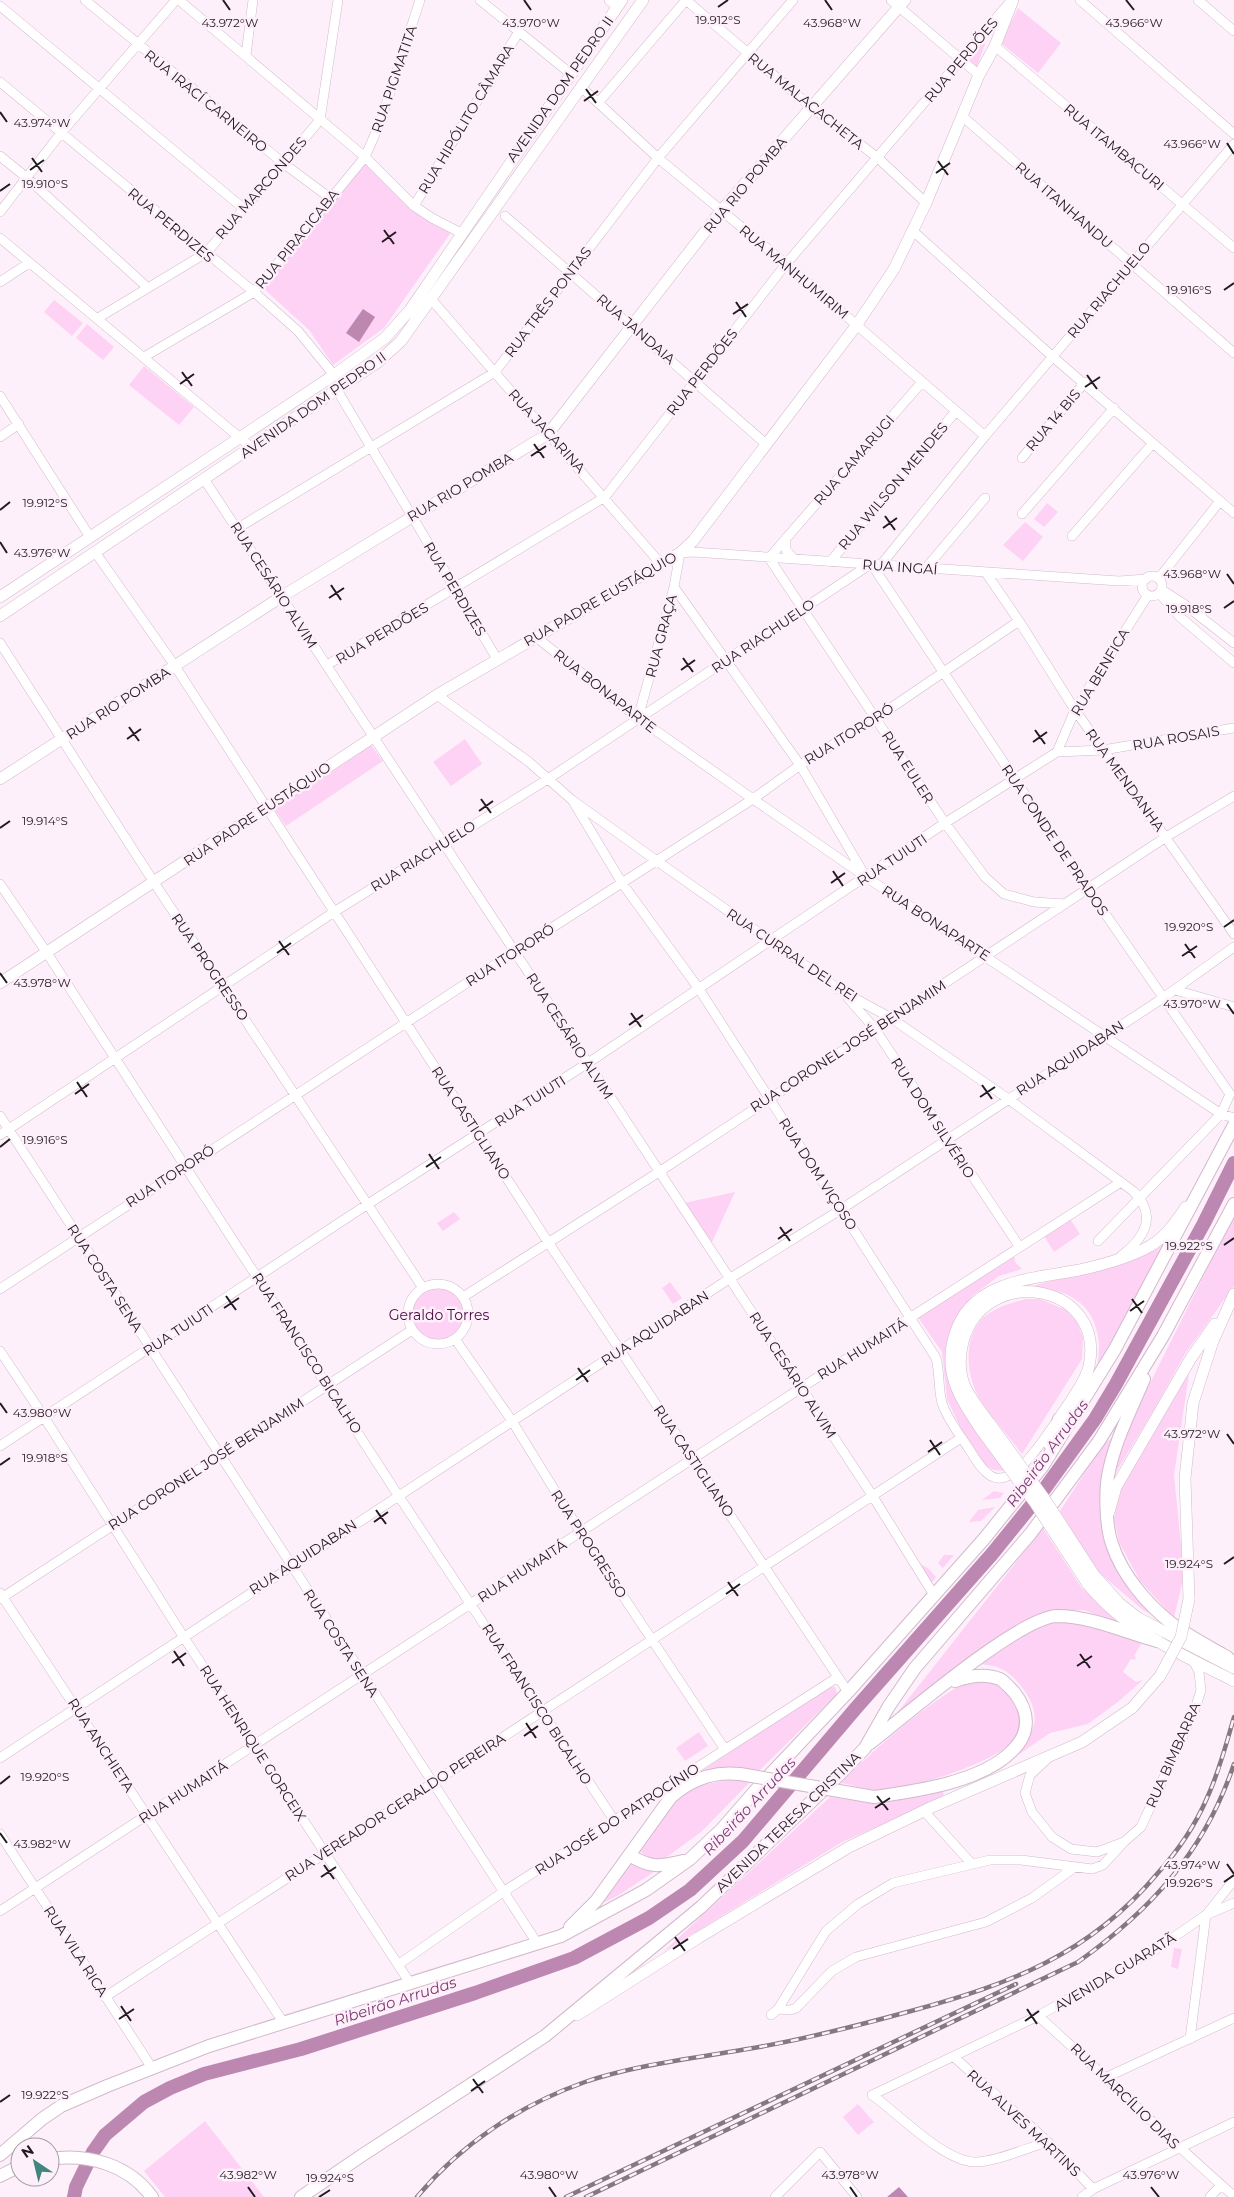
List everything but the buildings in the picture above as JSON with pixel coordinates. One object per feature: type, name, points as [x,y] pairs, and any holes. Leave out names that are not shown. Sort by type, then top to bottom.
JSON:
[{"type":"highway","points":[[0,2155],[42,2119],[61,2106],[209,2046],[561,1936],[646,1890],[690,1859],[722,1830],[762,1783],[848,1692],[984,1539],[1042,1468],[1115,1349],[1234,1125]]},
{"type":"highway","name":"AVENIDA TERESA CRISTINA","points":[[301,2197],[545,2036],[701,1907],[865,1748],[889,1706],[915,1668],[1031,1533],[1098,1441],[1164,1336],[1234,1204]]},
{"type":"highway","points":[[1164,1336],[1117,1440],[1108,1477],[1108,1518],[1112,1544],[1136,1588],[1150,1605],[1171,1623],[1227,1657],[1234,1664]]},
{"type":"highway","points":[[1042,1468],[1059,1419]]},
{"type":"highway","points":[[865,1748],[946,1684],[1021,1629],[1055,1616],[1085,1618],[1157,1641]]},
{"type":"highway","points":[[561,1936],[596,1901],[671,1797],[684,1786],[717,1774],[740,1774],[874,1797],[923,1791],[978,1772],[1001,1760],[1014,1749],[1023,1736],[1026,1710],[1010,1687],[1000,1680],[986,1676],[969,1676],[946,1684]]},
{"type":"highway","points":[[628,1855],[652,1866],[660,1867],[690,1859]]},
{"type":"highway","points":[[60,2157],[80,2157],[105,2162],[134,2179],[152,2197]]},
{"type":"main road","name":"AVENIDA DOM PEDRO II","points":[[0,616],[378,362],[401,341],[643,0]]},
{"type":"main road","name":"RUA PADRE EUSTÁQUIO","points":[[0,983],[372,736],[497,659],[680,553],[693,541],[856,326],[894,270],[926,203],[979,75],[995,46],[1013,0]]},
{"type":"main road","name":"AVENIDA DOM PEDRO II","points":[[0,597],[334,375],[385,338],[410,310],[571,74],[616,2]]},
{"type":"main road","name":"RUA RIO POMBA","points":[[0,778],[281,597],[548,434],[721,211],[898,2]]},
{"type":"main road","points":[[987,1428],[956,1388],[950,1360],[956,1332],[971,1306],[984,1295],[1002,1285],[1024,1279],[1080,1270],[1116,1260],[1151,1246],[1162,1237],[1209,1174]]},
{"type":"main road","points":[[1059,1419],[1089,1368],[1091,1353],[1086,1327],[1080,1314],[1066,1302],[1050,1294],[1015,1292],[984,1306],[975,1315],[969,1326],[960,1352],[961,1374],[965,1387],[987,1428],[1035,1503],[1114,1613],[1157,1641],[1234,1681]]},
{"type":"main road","points":[[545,2036],[698,1938],[849,1846],[1053,1753],[1082,1742],[1132,1708],[1160,1676],[1181,1637],[1189,1599],[1185,1478],[1193,1403],[1230,1310],[1234,1294]]},
{"type":"main road","points":[[1108,1518],[1116,1487],[1191,1358],[1230,1310]]},
{"type":"main road","points":[[1090,1579],[1138,1618],[1234,1668]]},
{"type":"street","name":"RUA IRACÍ CARNEIRO","points":[[85,0],[283,163],[330,198]]},
{"type":"street","points":[[0,212],[61,133],[137,44],[178,0],[246,55],[364,156],[414,206],[461,233]]},
{"type":"street","points":[[246,55],[253,0]]},
{"type":"street","points":[[320,120],[338,0]]},
{"type":"street","name":"RUA PIGMATITA","points":[[364,156],[380,123],[420,0]]},
{"type":"street","points":[[480,0],[571,74]]},
{"type":"street","points":[[598,103],[686,0]]},
{"type":"street","name":"RUA MALACACHETA","points":[[686,0],[811,107],[878,158],[926,203]]},
{"type":"street","name":"RUA TRÊS PONTAS","points":[[238,528],[494,372],[658,158],[793,0]]},
{"type":"street","name":"RUA PERDÕES","points":[[327,665],[605,497],[786,264],[1013,0]]},
{"type":"street","points":[[1080,0],[1234,134]]},
{"type":"street","points":[[1198,0],[1234,31]]},
{"type":"street","points":[[898,2],[979,75]]},
{"type":"street","points":[[0,6],[98,90],[243,208]]},
{"type":"street","name":"RUA HIPÓLITO CÂMARA","points":[[414,206],[518,32]]},
{"type":"street","name":"RUA ITAMBACURI","points":[[995,46],[1234,248]]},
{"type":"street","name":"RUA PERDIZES","points":[[0,82],[254,292],[298,331],[334,375]]},
{"type":"street","name":"RUA MANHUMIRIM","points":[[581,87],[658,158],[786,264],[985,436]]},
{"type":"street","name":"RUA ITANHANDU","points":[[962,116],[1234,353]]},
{"type":"street","name":"RUA MARCONDES","points":[[98,318],[206,253],[320,120]]},
{"type":"street","name":"RUA RIACHUELO","points":[[985,436],[1234,144]]},
{"type":"street","points":[[0,156],[26,177],[148,288]]},
{"type":"street","name":"RUA PIRACICABA","points":[[144,357],[254,292],[364,156]]},
{"type":"street","name":"RUA JANDAIA","points":[[505,216],[766,444]]},
{"type":"street","points":[[913,231],[1053,357],[1085,382],[1234,513]]},
{"type":"street","points":[[0,238],[252,447]]},
{"type":"street","points":[[0,282],[29,263]]},
{"type":"street","name":"RUA JACARINA","points":[[431,299],[605,497],[661,564]]},
{"type":"street","name":"RUA CAMARUGI","points":[[769,558],[922,382]]},
{"type":"street","name":"RUA 14 BIS","points":[[1022,458],[1085,382]]},
{"type":"street","name":"RUA PERDIZES","points":[[337,390],[454,590],[497,659]]},
{"type":"street","points":[[0,396],[90,537]]},
{"type":"street","points":[[1022,514],[1114,408]]},
{"type":"street","name":"RUA WILSON MENDES","points":[[830,562],[956,411]]},
{"type":"street","points":[[0,437],[19,424]]},
{"type":"street","points":[[873,565],[985,436]]},
{"type":"street","points":[[1072,536],[1153,443]]},
{"type":"street","name":"RUA CESÁRIO ALVIM","points":[[204,479],[872,1495],[934,1595]]},
{"type":"street","points":[[929,565],[985,498]]},
{"type":"street","points":[[1159,578],[1220,501]]},
{"type":"street","points":[[786,538],[786,550],[794,559]]},
{"type":"street","name":"RUA CASTIGLIANO","points":[[95,552],[175,666],[548,1242],[848,1692]]},
{"type":"street","name":"RUA INGAÍ","points":[[680,553],[873,565],[929,565],[986,573],[1119,581],[1146,579]]},
{"type":"street","name":"RUA GRAÇA","points":[[638,718],[674,587],[680,553]]},
{"type":"street","name":"RUA EULER","points":[[769,558],[946,823],[985,876],[1004,894],[1034,902],[1064,904]]},
{"type":"street","points":[[846,563],[848,579]]},
{"type":"street","name":"RUA RIACHUELO","points":[[0,1135],[334,912],[548,778],[848,579],[873,565]]},
{"type":"street","name":"RUA CONDE DE PRADOS","points":[[873,565],[1088,889],[1230,1094]]},
{"type":"street","name":"RUA MENDANHA","points":[[986,573],[1019,621],[1075,710],[1234,934]]},
{"type":"street","points":[[1151,576],[1159,578],[1162,583],[1160,591],[1154,596],[1145,592],[1146,579],[1151,576]]},
{"type":"street","name":"RUA INGAÍ","points":[[1119,581],[1145,592]]},
{"type":"street","points":[[674,587],[800,764],[866,877]]},
{"type":"street","points":[[1160,591],[1171,608],[1234,663]]},
{"type":"street","points":[[1160,591],[1179,600],[1234,643]]},
{"type":"street","name":"RUA BENFICA","points":[[1057,752],[1075,710],[1145,592]]},
{"type":"street","name":"RUA ITORORÓ","points":[[0,1289],[185,1166],[753,799],[800,764],[876,718],[1019,621]]},
{"type":"street","name":"RUA BONAPARTE","points":[[536,637],[638,718],[866,877],[1221,1114],[1234,1118]]},
{"type":"street","name":"RUA PROGRESSO","points":[[0,643],[154,882],[423,1288]]},
{"type":"street","name":"RUA CURRAL DEL REI","points":[[437,695],[548,778],[572,800],[657,861],[843,992],[891,1018],[1007,1098],[1141,1198]]},
{"type":"street","name":"RUA ROSAIS","points":[[1057,752],[1103,750],[1234,728]]},
{"type":"street","name":"RUA TUIUTI","points":[[0,1446],[368,1204],[588,1063],[946,823],[1057,752]]},
{"type":"street","name":"RUA CORONEL JOSÉ BENJAMIM","points":[[463,1297],[659,1172],[768,1098],[1166,837],[1234,796]]},
{"type":"street","name":"RUA DOM VIÇOSO","points":[[572,800],[622,883],[699,989],[936,1358],[940,1370],[942,1404],[961,1438],[984,1470],[989,1475],[1000,1479],[1006,1477],[1029,1460],[1059,1419]]},
{"type":"street","name":"RUA FRANCISCO BICALHO","points":[[0,884],[258,1276],[398,1495],[472,1603],[542,1713],[614,1820]]},
{"type":"street","name":"RUA AQUIDABAN","points":[[0,1758],[398,1495],[729,1279],[840,1210],[1007,1098],[1163,998],[1234,948]]},
{"type":"street","points":[[1174,990],[1234,1007]]},
{"type":"street","name":"RUA DOM SILVÉRIO","points":[[843,992],[875,1029],[1019,1246]]},
{"type":"street","points":[[1098,1241],[1221,1114],[1234,1083]]},
{"type":"street","name":"RUA COSTA SENA","points":[[0,1116],[537,1943]]},
{"type":"street","name":"RUA HUMAITÁ","points":[[0,1911],[256,1746],[361,1674],[581,1533],[1019,1246],[1121,1182]]},
{"type":"street","points":[[1116,1260],[1141,1239],[1145,1228],[1145,1209],[1141,1198]]},
{"type":"street","points":[[437,1284],[445,1285],[453,1288],[463,1297],[467,1306],[467,1321],[465,1328],[455,1339],[447,1343],[431,1344],[424,1341],[412,1330],[408,1315],[409,1307],[412,1299],[423,1288],[437,1284]]},
{"type":"street","name":"RUA CORONEL JOSÉ BENJAMIM","points":[[1,1596],[113,1526],[412,1330]]},
{"type":"street","name":"RUA PROGRESSO","points":[[455,1339],[512,1421],[581,1533],[724,1748]]},
{"type":"street","name":"RUA HENRIQUE GORCEIX","points":[[0,1352],[410,1983]]},
{"type":"street","name":"RUA VEREADOR GERALDO PEREIRA","points":[[105,1997],[324,1852],[433,1784],[961,1438]]},
{"type":"street","name":"RUA ANCHIETA","points":[[1,1596],[283,2022]]},
{"type":"street","name":"RUA BIMBARRA","points":[[771,2015],[778,2009],[826,1931],[858,1904],[893,1882],[990,1860],[1020,1860],[1092,1869],[1103,1865],[1124,1842],[1142,1827],[1194,1712],[1201,1690],[1199,1672],[1193,1660]]},
{"type":"street","name":"RUA JOSÉ DO PATROCÍNIO","points":[[399,1964],[503,1892],[724,1748],[838,1677]]},
{"type":"street","name":"RUA BIMBARRA","points":[[1053,1753],[1030,1775],[1024,1793],[1032,1812],[1052,1837],[1071,1849],[1097,1852],[1124,1842]]},
{"type":"street","points":[[924,1811],[971,1863]]},
{"type":"street","name":"RUA VILA RICA","points":[[0,1834],[152,2068]]},
{"type":"street","points":[[778,2009],[790,2010],[796,2008],[832,1971],[856,1957],[986,1922],[1032,1898],[1075,1867]]},
{"type":"street","name":"AVENIDA GUARATÃ","points":[[1048,2142],[974,2162],[955,2158],[939,2148],[872,2095],[1038,2016],[1155,1950],[1206,1915],[1234,1880]]},
{"type":"street","points":[[1190,2039],[1206,1915],[1234,1903]]},
{"type":"street","name":"RUA MARCÍLIO DIAS","points":[[1038,2016],[1107,2077],[1178,2148],[1234,2196]]},
{"type":"street","points":[[1107,2077],[1234,2018]]},
{"type":"street","name":"RUA ALVES MARTINS","points":[[954,2057],[1048,2142],[1093,2189]]},
{"type":"street","points":[[1082,2197],[1093,2189],[1234,2122]]},
{"type":"street","points":[[775,2197],[820,2152],[857,2197]]},
{"type":"street","points":[[1210,2197],[1221,2185]]},
{"type":"green space","points":[[1018,8],[1061,43],[1038,73],[1001,43]]},
{"type":"green space","points":[[982,42],[985,44],[977,67],[965,58]]},
{"type":"green space","points":[[365,158],[415,210],[452,231],[384,328],[333,365],[309,330],[263,288]]},
{"type":"green space","points":[[54,300],[83,323],[72,336],[44,312]]},
{"type":"green space","points":[[87,324],[114,347],[103,360],[76,338]]},
{"type":"green space","points":[[144,366],[194,407],[179,425],[129,385]]},
{"type":"green space","points":[[1047,503],[1058,512],[1044,527],[1034,519]]},
{"type":"green space","points":[[1025,522],[1043,537],[1023,561],[1003,545]]},
{"type":"green space","points":[[465,739],[482,764],[451,786],[433,762]]},
{"type":"green space","points":[[371,745],[383,761],[286,826],[274,809]]},
{"type":"green space","points":[[735,1192],[707,1253],[675,1205]]},
{"type":"green space","points":[[454,1212],[460,1219],[443,1231],[437,1223]]},
{"type":"green space","points":[[1234,1215],[1234,1286],[1185,1354],[1112,1479],[1121,1441]]},
{"type":"green space","points":[[1070,1219],[1080,1234],[1054,1252],[1044,1236]]},
{"type":"green space","points":[[1164,1245],[1165,1247],[1098,1367],[1098,1336],[1089,1313],[1082,1304],[1063,1293],[1029,1287],[1115,1266]]},
{"type":"green space","points":[[1014,1253],[1015,1262],[1022,1269],[999,1276],[972,1296],[958,1319],[950,1351],[1008,1471],[994,1470],[986,1466],[962,1431],[947,1399],[942,1352],[917,1316]]},
{"type":"green space","points":[[670,1282],[682,1298],[673,1304],[662,1288]]},
{"type":"green space","name":"Geraldo Torres","points":[[434,1287],[444,1287],[459,1295],[465,1304],[467,1315],[465,1326],[459,1335],[444,1343],[434,1343],[423,1338],[416,1331],[411,1320],[411,1310],[416,1299],[423,1292]]},
{"type":"green space","points":[[1026,1299],[1040,1299],[1066,1310],[1077,1322],[1083,1338],[1082,1359],[1022,1454],[978,1396],[971,1376],[969,1355],[973,1334],[977,1325],[984,1317],[998,1308]]},
{"type":"green space","points":[[1189,1374],[1174,1475],[1184,1575],[1174,1618],[1140,1581],[1119,1542],[1114,1519],[1119,1489]]},
{"type":"green space","points":[[1113,1437],[1102,1472],[1104,1520],[1156,1617],[1143,1610],[1097,1571],[1060,1511],[1102,1446]]},
{"type":"green space","points":[[994,1491],[1004,1493],[1000,1498],[982,1500]]},
{"type":"green space","points":[[995,1507],[981,1521],[969,1522],[978,1510]]},
{"type":"green space","points":[[1043,1528],[1081,1587],[1122,1625],[1084,1610],[1053,1611],[1017,1624],[894,1717]]},
{"type":"green space","points":[[944,1555],[954,1555],[943,1568],[938,1563]]},
{"type":"green space","points":[[919,1563],[929,1569],[936,1577],[932,1583]]},
{"type":"green space","points":[[1056,1619],[1115,1632],[1141,1644],[1134,1656],[1136,1657],[1135,1660],[1131,1659],[1123,1672],[1136,1682],[1143,1680],[1088,1724],[1050,1733],[1014,1758],[1033,1729],[1035,1716],[1033,1708],[1025,1692],[1013,1677],[997,1667],[980,1664],[1022,1631]]},
{"type":"green space","points":[[973,1677],[995,1682],[1002,1686],[1012,1697],[1024,1724],[1012,1743],[985,1760],[966,1768],[907,1786],[875,1790],[841,1783],[904,1725],[937,1700]]},
{"type":"green space","points":[[829,1687],[835,1687],[837,1694],[760,1770],[744,1769],[691,1778]]},
{"type":"green space","points":[[699,1732],[708,1746],[685,1761],[676,1748]]},
{"type":"green space","points":[[732,1779],[751,1781],[701,1832],[664,1859],[649,1858],[638,1850],[669,1802],[698,1786]]},
{"type":"green space","points":[[942,1791],[944,1794],[941,1799],[842,1842],[663,1952],[830,1797],[875,1804]]},
{"type":"green space","points":[[631,1860],[657,1870],[619,1895],[599,1905]]},
{"type":"green space","points":[[1174,1948],[1182,1949],[1178,1969],[1171,1967]]},
{"type":"green space","points":[[858,2104],[874,2122],[858,2135],[843,2117]]},
{"type":"green space","points":[[205,2121],[264,2197],[165,2197],[144,2171]]},
{"type":"shaded area","points":[[363,309],[375,317],[359,342],[346,333]]},
{"type":"shaded area","points":[[899,2187],[908,2197],[887,2197]]},
{"type":"waterway","name":"Ribeirão Arrudas","points":[[74,2197],[76,2187],[93,2152],[105,2135],[144,2102],[170,2088],[204,2074],[301,2049],[475,1993],[574,1958],[649,1918],[690,1890],[743,1841],[856,1708],[992,1554],[1043,1491],[1095,1419],[1116,1384],[1204,1223],[1234,1163]]},
{"type":"railway","points":[[417,2197],[434,2178],[472,2143],[515,2115],[561,2091],[626,2070],[797,2040],[947,2001],[1014,1977],[1046,1963],[1075,1946],[1104,1926],[1131,1902],[1164,1866],[1185,1838],[1197,1819],[1211,1788],[1234,1717]]},
{"type":"railway","points":[[586,2197],[1078,1962],[1129,1921],[1172,1876],[1208,1824],[1234,1764]]},
{"type":"railway","points":[[566,2197],[1016,1984]]}]
